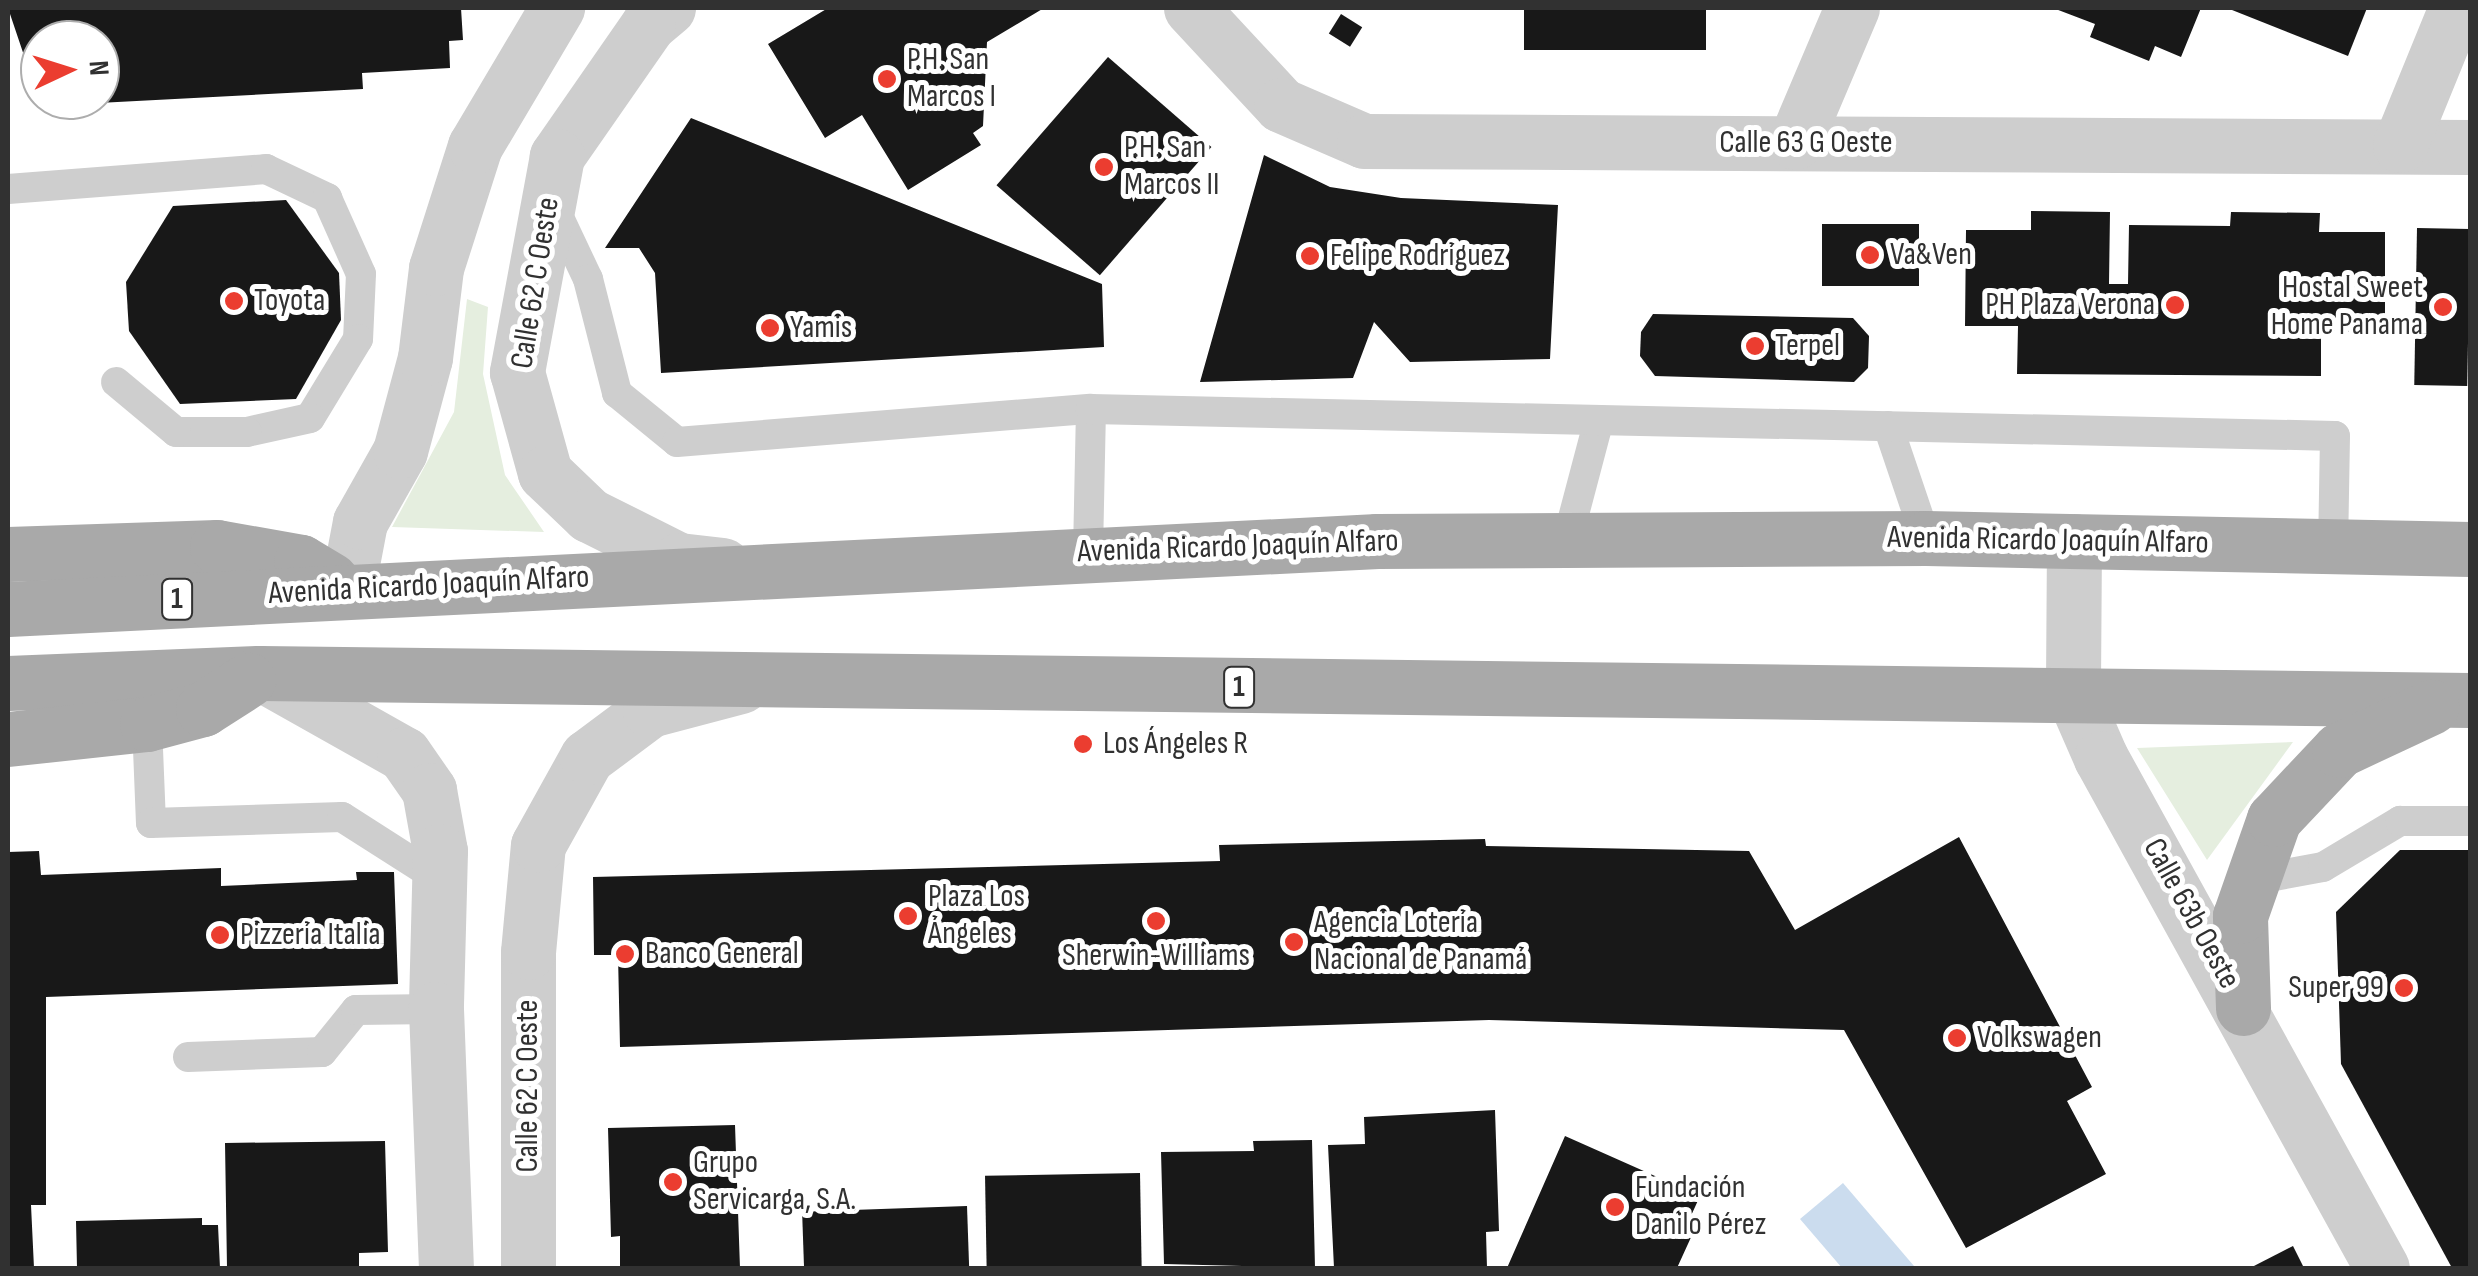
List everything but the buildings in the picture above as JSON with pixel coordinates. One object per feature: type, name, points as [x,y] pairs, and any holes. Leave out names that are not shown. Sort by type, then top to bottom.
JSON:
[{"type":"main road","name":"Avenida Ricardo Joaquín Alfaro","points":[[8,608],[1088,552],[1568,537],[1926,538],[2470,549]]},
{"type":"main road","points":[[8,554],[217,547],[301,562],[347,590]]},
{"type":"main road","points":[[8,740],[147,724],[203,710],[260,672]]},
{"type":"main road","name":"1","points":[[8,684],[260,672],[2460,700]]},
{"type":"main road","points":[[2243,1008],[2240,916],[2248,881],[2274,819],[2312,772],[2370,732],[2460,700]]},
{"type":"street","points":[[347,590],[360,522],[400,450],[425,358],[436,268],[475,146],[557,8]]},
{"type":"street","name":"Calle 62 C Oeste","points":[[668,8],[648,25],[557,156],[516,372],[546,473],[589,515],[646,547],[679,560],[757,569]]},
{"type":"street","name":"Calle 63 G Oeste","points":[[1191,8],[1281,104],[1364,141],[2470,147]]},
{"type":"street","points":[[1795,142],[1852,8]]},
{"type":"street","points":[[2400,144],[2456,8]]},
{"type":"street","name":"Calle 63b Oeste","points":[[2074,541],[2073,694],[2101,758],[2243,1008],[2382,1268]]},
{"type":"street","points":[[260,672],[404,754],[429,790],[439,879],[436,1008],[446,1268]]},
{"type":"street","name":"Calle 62 C Oeste","points":[[528,1268],[528,952],[538,845],[587,757],[650,710],[768,678]]},
{"type":"lane","points":[[8,189],[266,169],[327,198],[360,274],[358,339],[310,418],[247,432],[176,432],[116,382]]},
{"type":"lane","points":[[549,196],[588,279],[617,393],[677,442],[1090,409],[2336,436],[2333,546]]},
{"type":"lane","points":[[1088,552],[1090,409]]},
{"type":"lane","points":[[1568,537],[1598,420]]},
{"type":"lane","points":[[1888,426],[1926,538]]},
{"type":"lane","points":[[147,724],[152,823],[342,817],[439,879]]},
{"type":"lane","points":[[2248,881],[2323,867],[2400,820],[2470,821]]},
{"type":"lane","points":[[188,1057],[322,1052],[356,1010],[436,1008]]},
{"type":"green space","points":[[467,299],[488,307],[483,374],[505,475],[544,532],[392,527],[454,412]]},
{"type":"green space","points":[[2293,742],[2207,860],[2137,748]]},
{"type":"water","points":[[1843,1183],[1914,1266],[1842,1268],[1800,1219]]},
{"type":"place","name":"P.H. San Marcos I","points":[[887,79]]},
{"type":"place","name":"P.H. San Marcos II","points":[[1104,167]]},
{"type":"place","name":"Va&Ven","points":[[1870,255]]},
{"type":"place","name":"Felipe Rodríguez","points":[[1310,256]]},
{"type":"place","name":"Toyota","points":[[234,301]]},
{"type":"place","name":"PH Plaza Verona","points":[[2175,305]]},
{"type":"place","name":"Hostal Sweet Home Panama","points":[[2443,307]]},
{"type":"place","name":"Yamis","points":[[770,328]]},
{"type":"place","name":"Terpel","points":[[1755,346]]},
{"type":"place","name":"Los Ángeles R","points":[[1083,744]]},
{"type":"place","name":"Plaza Los Ángeles","points":[[908,916]]},
{"type":"place","name":"Sherwin-Williams","points":[[1156,921]]},
{"type":"place","name":"Pizzería Italia","points":[[220,935]]},
{"type":"place","name":"Agencia Lotería Nacional de Panamá","points":[[1294,942]]},
{"type":"place","name":"Banco General","points":[[625,954]]},
{"type":"place","name":"Super 99","points":[[2404,988]]},
{"type":"place","name":"Volkswagen","points":[[1957,1038]]},
{"type":"place","name":"Grupo Servicarga, S.A.","points":[[673,1182]]},
{"type":"place","name":"Fundación Danilo Pérez","points":[[1615,1207]]}]
